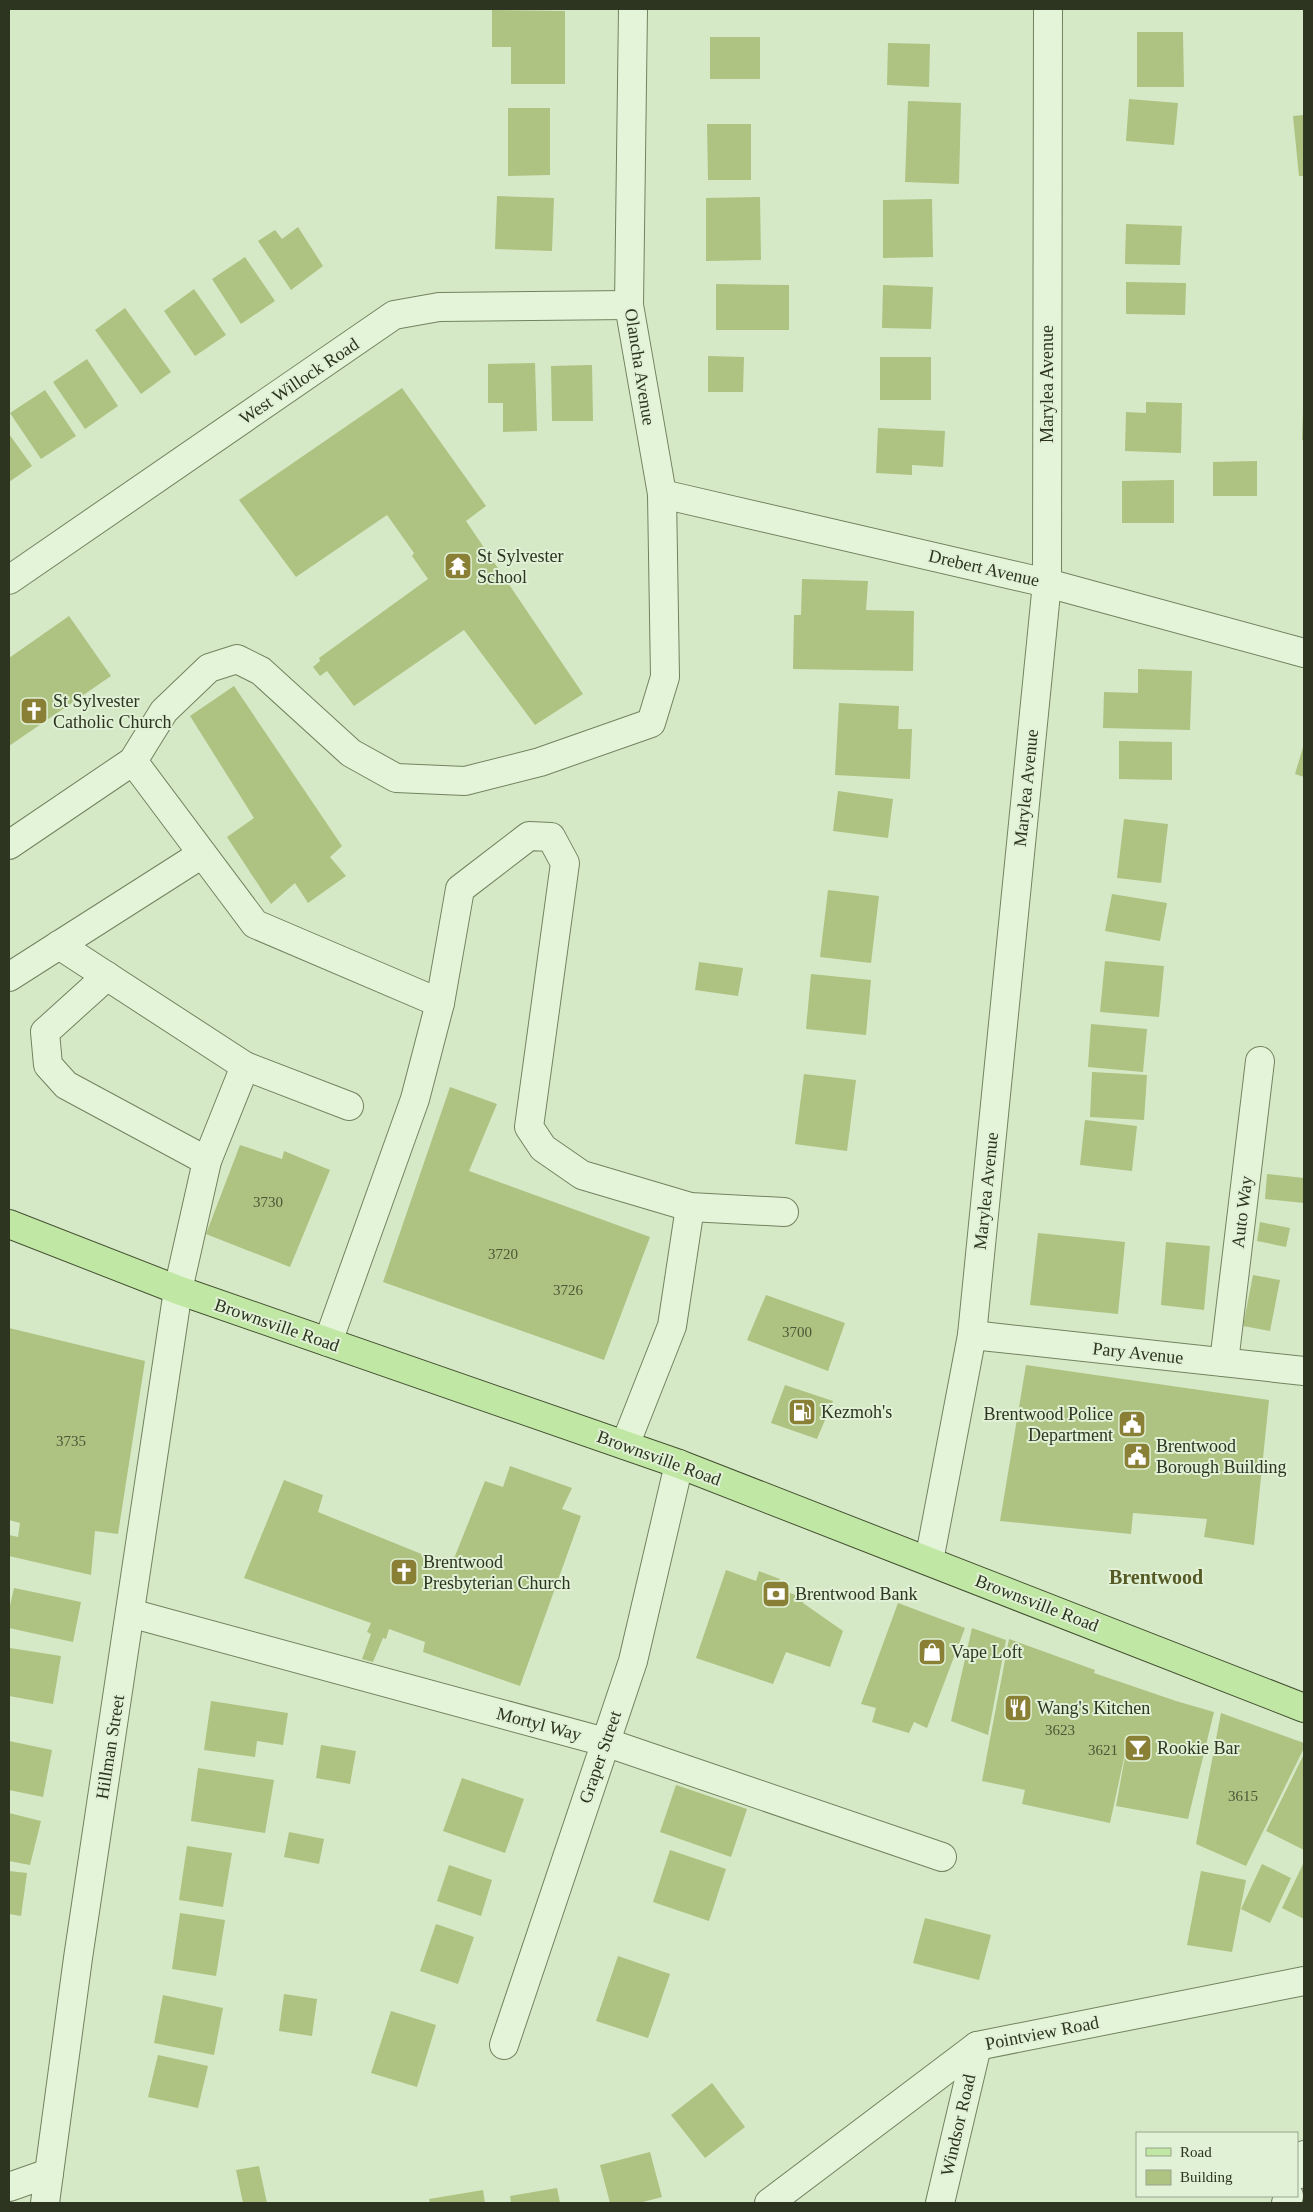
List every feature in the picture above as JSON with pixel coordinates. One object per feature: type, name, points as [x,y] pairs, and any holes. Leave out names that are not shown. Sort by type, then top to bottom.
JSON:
[{"type":"main road","name":"Brownsville Road","points":[[9,1224],[178,1290],[679,1464],[1304,1708]]},
{"type":"street","name":"Olancha Avenue","points":[[133,760],[164,711],[209,668],[237,659],[261,671],[351,753],[396,778],[465,781],[540,762],[651,723],[665,677],[662,494],[629,305],[633,9]]},
{"type":"street","name":"Marylea Avenue","points":[[929,1561],[972,1335],[1047,583],[1048,9]]},
{"type":"street","name":"West Willock Road","points":[[9,580],[394,315],[439,307],[629,305]]},
{"type":"street","name":"Drebert Avenue","points":[[662,494],[1047,583],[1304,653]]},
{"type":"street","points":[[9,845],[133,760],[255,924],[440,1002]]},
{"type":"street","points":[[328,1342],[415,1099],[440,1002],[460,889],[529,836],[552,837],[565,863],[529,1127],[543,1148],[582,1175],[690,1207],[784,1212]]},
{"type":"street","points":[[9,977],[202,854]]},
{"type":"street","points":[[59,945],[245,1066],[349,1106]]},
{"type":"street","points":[[107,976],[45,1032],[48,1065],[66,1085],[207,1161]]},
{"type":"street","name":"Auto Way","points":[[1224,1362],[1260,1062]]},
{"type":"street","name":"Hillman Street","points":[[45,2203],[78,1958],[178,1290],[207,1161],[245,1066]]},
{"type":"street","points":[[626,1445],[672,1326],[690,1207]]},
{"type":"street","name":"Pary Avenue","points":[[972,1335],[1304,1371]]},
{"type":"street","name":"Graper Street","points":[[504,2045],[632,1661],[679,1464]]},
{"type":"street","name":"Mortyl Way","points":[[130,1613],[605,1742],[942,1857]]},
{"type":"street","name":"Pointview Road","points":[[769,2203],[977,2046],[1304,1981]]},
{"type":"street","name":"Windsor Road","points":[[940,2203],[977,2046]]},
{"type":"street","points":[[1298,2172],[1304,2155]]},
{"type":"street","points":[[9,2187],[49,2173]]},
{"type":"building","points":[[492,10],[565,11],[565,84],[511,84],[511,47],[492,47]]},
{"type":"building","points":[[1137,32],[1183,32],[1184,87],[1137,87]]},
{"type":"building","points":[[710,37],[760,37],[760,79],[710,79]]},
{"type":"building","points":[[888,43],[930,44],[929,87],[887,85]]},
{"type":"building","points":[[1129,99],[1178,103],[1174,145],[1126,141]]},
{"type":"building","points":[[908,101],[961,103],[959,184],[905,182]]},
{"type":"building","points":[[508,108],[550,108],[550,175],[508,176]]},
{"type":"building","points":[[1304,115],[1304,176],[1299,176],[1293,116]]},
{"type":"building","points":[[707,124],[751,124],[751,180],[708,180]]},
{"type":"building","points":[[497,196],[554,198],[552,251],[495,249]]},
{"type":"building","points":[[760,197],[761,260],[706,261],[706,198]]},
{"type":"building","points":[[932,199],[933,257],[883,258],[883,200]]},
{"type":"building","points":[[1126,224],[1182,226],[1180,265],[1125,264]]},
{"type":"building","points":[[298,227],[323,266],[291,290],[258,241],[275,230],[282,239]]},
{"type":"building","points":[[245,257],[275,301],[241,324],[212,279]]},
{"type":"building","points":[[1126,282],[1186,283],[1185,315],[1126,314]]},
{"type":"building","points":[[716,284],[789,285],[789,330],[716,330]]},
{"type":"building","points":[[883,285],[933,287],[931,329],[882,328]]},
{"type":"building","points":[[194,289],[226,335],[195,356],[164,311]]},
{"type":"building","points":[[125,308],[171,372],[141,394],[95,330]]},
{"type":"building","points":[[708,356],[744,357],[743,392],[708,392]]},
{"type":"building","points":[[880,357],[931,357],[931,400],[880,400]]},
{"type":"building","points":[[87,359],[118,406],[85,429],[53,382]]},
{"type":"building","points":[[535,363],[537,431],[503,432],[503,403],[488,403],[488,364]]},
{"type":"building","points":[[592,365],[593,421],[552,421],[551,366]]},
{"type":"building","name":"St Sylvester School","points":[[402,388],[486,506],[466,521],[583,694],[535,725],[464,630],[354,706],[327,671],[320,676],[313,667],[320,661],[319,658],[428,579],[412,556],[414,553],[387,515],[296,577],[239,500]]},
{"type":"building","points":[[45,390],[76,436],[41,459],[10,413]]},
{"type":"building","points":[[1146,402],[1182,403],[1181,453],[1125,451],[1126,412],[1146,413]]},
{"type":"building","points":[[1303,413],[1304,440],[1302,440]]},
{"type":"building","points":[[878,428],[945,431],[943,467],[912,465],[912,475],[876,473]]},
{"type":"building","points":[[9,434],[32,466],[9,482]]},
{"type":"building","points":[[1257,461],[1257,496],[1213,496],[1213,462]]},
{"type":"building","points":[[1174,480],[1174,523],[1122,523],[1122,481]]},
{"type":"building","points":[[802,579],[868,581],[866,610],[914,611],[913,671],[793,669],[794,615],[801,615]]},
{"type":"building","name":"St Sylvester Catholic Church","points":[[69,616],[111,676],[9,746],[9,658]]},
{"type":"building","points":[[1138,669],[1192,671],[1190,730],[1103,728],[1104,692],[1138,693]]},
{"type":"building","points":[[234,686],[342,846],[330,857],[346,876],[308,903],[295,883],[271,904],[227,837],[254,818],[190,716]]},
{"type":"building","points":[[839,703],[899,706],[898,729],[912,729],[910,779],[835,775]]},
{"type":"building","points":[[1119,741],[1172,742],[1172,780],[1119,779]]},
{"type":"building","points":[[1304,744],[1304,777],[1295,774]]},
{"type":"building","points":[[838,791],[893,799],[888,838],[833,831]]},
{"type":"building","points":[[1124,819],[1168,824],[1161,883],[1117,878]]},
{"type":"building","points":[[828,890],[879,896],[871,963],[820,957]]},
{"type":"building","points":[[1112,894],[1167,903],[1160,941],[1105,931]]},
{"type":"building","points":[[1105,961],[1164,966],[1159,1017],[1100,1012]]},
{"type":"building","points":[[699,962],[743,968],[738,996],[695,990]]},
{"type":"building","points":[[811,974],[871,980],[866,1035],[806,1029]]},
{"type":"building","points":[[1091,1024],[1147,1029],[1143,1072],[1088,1067]]},
{"type":"building","points":[[1092,1072],[1147,1075],[1144,1120],[1090,1117]]},
{"type":"building","points":[[804,1074],[856,1080],[847,1151],[795,1144]]},
{"type":"building","points":[[450,1087],[497,1104],[469,1171],[650,1237],[604,1360],[383,1282]]},
{"type":"building","points":[[1085,1120],[1137,1126],[1132,1171],[1080,1165]]},
{"type":"building","points":[[240,1145],[282,1159],[284,1151],[330,1170],[290,1267],[206,1234]]},
{"type":"building","points":[[1267,1174],[1304,1178],[1304,1203],[1265,1199]]},
{"type":"building","points":[[1260,1222],[1290,1228],[1286,1247],[1257,1241]]},
{"type":"building","points":[[1038,1233],[1125,1242],[1118,1314],[1030,1305]]},
{"type":"building","points":[[1166,1242],[1210,1246],[1204,1310],[1161,1305]]},
{"type":"building","points":[[1253,1275],[1280,1280],[1270,1331],[1243,1326]]},
{"type":"building","points":[[766,1295],[845,1323],[828,1371],[747,1340]]},
{"type":"building","points":[[9,1328],[145,1361],[118,1534],[95,1531],[91,1575],[9,1556],[9,1535],[18,1537],[20,1523],[9,1520]]},
{"type":"building","name":"Brentwood Borough Building","points":[[1026,1365],[1269,1400],[1254,1545],[1204,1537],[1207,1519],[1133,1513],[1131,1534],[1000,1521]]},
{"type":"building","name":"Kezmoh's","points":[[785,1385],[833,1401],[817,1439],[771,1423]]},
{"type":"building","name":"Brentwood Presbyterian Church","points":[[510,1466],[572,1488],[562,1509],[581,1516],[520,1686],[423,1652],[425,1642],[389,1629],[386,1639],[383,1638],[373,1662],[362,1659],[371,1634],[367,1632],[371,1623],[244,1578],[284,1480],[323,1495],[318,1512],[451,1566],[485,1481],[503,1487]]},
{"type":"building","points":[[726,1570],[756,1581],[759,1571],[780,1579],[776,1588],[804,1598],[803,1603],[843,1631],[830,1667],[786,1652],[773,1684],[696,1658]]},
{"type":"building","points":[[14,1588],[81,1602],[73,1642],[9,1628],[9,1610]]},
{"type":"building","points":[[898,1603],[965,1628],[927,1728],[914,1722],[909,1733],[872,1722],[876,1708],[861,1704]]},
{"type":"building","points":[[972,1628],[1006,1640],[988,1735],[951,1721]]},
{"type":"building","points":[[1009,1639],[1095,1670],[1094,1673],[1214,1712],[1188,1819],[1116,1806],[1129,1735],[1110,1823],[1022,1804],[1025,1790],[982,1781]]},
{"type":"building","points":[[10,1648],[61,1656],[53,1704],[9,1696]]},
{"type":"building","points":[[211,1701],[288,1713],[283,1745],[257,1741],[255,1757],[204,1750]]},
{"type":"building","points":[[1221,1713],[1304,1743],[1304,1748],[1246,1866],[1196,1844]]},
{"type":"building","points":[[9,1741],[52,1750],[43,1797],[9,1790]]},
{"type":"building","points":[[321,1745],[356,1751],[350,1784],[316,1778]]},
{"type":"building","points":[[1304,1754],[1304,1850],[1266,1831]]},
{"type":"building","points":[[198,1768],[274,1780],[265,1833],[191,1821]]},
{"type":"building","points":[[462,1778],[524,1799],[505,1853],[443,1831]]},
{"type":"building","points":[[676,1785],[747,1809],[731,1857],[660,1832]]},
{"type":"building","points":[[9,1813],[41,1821],[30,1865],[9,1861]]},
{"type":"building","points":[[289,1832],[324,1839],[319,1864],[284,1857]]},
{"type":"building","points":[[187,1846],[232,1853],[223,1907],[179,1900]]},
{"type":"building","points":[[670,1850],[726,1869],[709,1921],[653,1902]]},
{"type":"building","points":[[1304,1862],[1304,1919],[1282,1908]]},
{"type":"building","points":[[1262,1864],[1291,1878],[1270,1923],[1241,1909]]},
{"type":"building","points":[[449,1865],[492,1880],[481,1916],[437,1901]]},
{"type":"building","points":[[9,1871],[27,1873],[21,1916],[9,1914]]},
{"type":"building","points":[[1201,1871],[1246,1880],[1232,1952],[1187,1945]]},
{"type":"building","points":[[180,1913],[225,1920],[216,1976],[172,1969]]},
{"type":"building","points":[[925,1918],[991,1935],[979,1980],[913,1963]]},
{"type":"building","points":[[436,1924],[474,1937],[458,1984],[420,1971]]},
{"type":"building","points":[[618,1956],[670,1974],[648,2038],[596,2021]]},
{"type":"building","points":[[284,1994],[317,1999],[312,2036],[279,2031]]},
{"type":"building","points":[[163,1995],[223,2008],[214,2055],[154,2043]]},
{"type":"building","points":[[391,2011],[436,2025],[417,2087],[371,2073]]},
{"type":"building","points":[[158,2055],[208,2066],[198,2108],[148,2097]]},
{"type":"building","points":[[712,2083],[745,2127],[705,2158],[671,2115]]},
{"type":"building","points":[[650,2152],[662,2197],[639,2203],[610,2203],[600,2165]]},
{"type":"building","points":[[259,2166],[267,2203],[243,2203],[236,2170]]},
{"type":"building","points":[[557,2188],[560,2203],[511,2203],[510,2196]]},
{"type":"building","points":[[483,2190],[485,2203],[430,2203],[429,2199]]},
{"type":"place","name":"St Sylvester School","points":[[458,566]]},
{"type":"place","name":"St Sylvester Catholic Church","points":[[34,711]]},
{"type":"place","name":"Kezmoh's","points":[[802,1412]]},
{"type":"place","name":"Brentwood Police Department","points":[[1132,1424]]},
{"type":"place","name":"Brentwood Borough Building","points":[[1137,1456]]},
{"type":"place","name":"Brentwood Presbyterian Church","points":[[404,1572]]},
{"type":"place","name":"Brentwood Bank","points":[[776,1594]]},
{"type":"place","name":"Vape Loft","points":[[932,1652]]},
{"type":"place","name":"Wang's Kitchen","points":[[1018,1708]]},
{"type":"place","name":"Rookie Bar","points":[[1138,1748]]},
{"type":"district","name":"Brentwood","points":[[1156,1577]]}]
